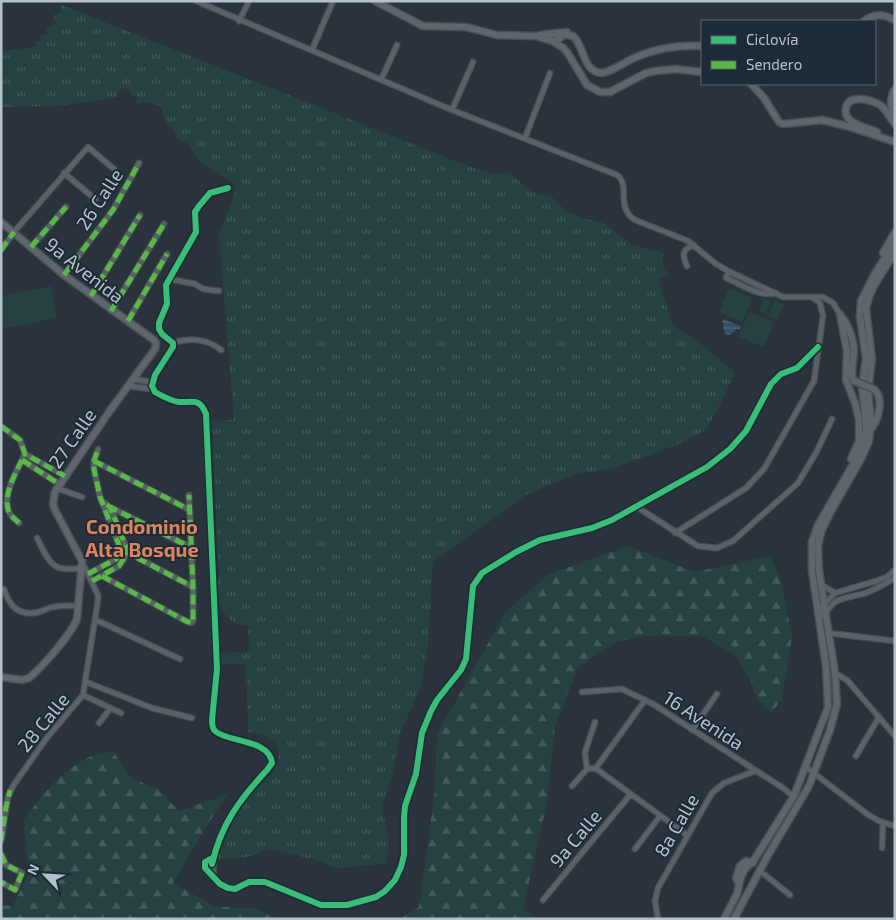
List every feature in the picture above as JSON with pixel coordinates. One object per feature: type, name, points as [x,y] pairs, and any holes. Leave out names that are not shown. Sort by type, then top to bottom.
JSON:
[{"type":"main road","points":[[375,1],[423,26],[466,27],[497,35],[536,36],[566,32],[573,36],[579,44],[588,65],[597,73],[607,72],[633,58],[659,49],[675,45],[701,46]]},
{"type":"main road","points":[[866,20],[879,14],[895,20]]},
{"type":"main road","points":[[559,44],[564,34],[573,36]]},
{"type":"main road","points":[[536,36],[559,44],[573,61],[587,85],[600,92],[610,92],[655,70],[675,69],[701,72]]},
{"type":"main road","points":[[752,85],[764,98],[779,122],[783,124],[822,120],[895,140]]},
{"type":"main road","points":[[895,89],[890,101],[895,116]]},
{"type":"main road","points":[[895,124],[883,108],[875,103],[856,99],[851,100],[846,106],[846,115],[850,120],[895,140]]},
{"type":"main road","name":"9a Avenida","points":[[2,225],[14,232],[64,275],[111,311],[154,340]]},
{"type":"main road","points":[[882,262],[882,255],[895,232]]},
{"type":"main road","points":[[752,863],[794,796],[828,707],[828,685],[815,571],[816,529],[860,452],[866,421],[862,386],[866,359],[860,307],[862,298],[895,242]]},
{"type":"main road","points":[[814,556],[822,527],[861,459],[869,440],[871,428],[868,391],[872,359],[866,309],[871,294],[893,256]]},
{"type":"main road","points":[[836,492],[838,482],[856,450],[859,431],[857,411],[846,380],[847,351],[840,314]]},
{"type":"main road","points":[[840,314],[845,321],[852,342],[854,352],[852,376],[854,381],[872,388],[878,393],[877,420],[871,428]]},
{"type":"main road","name":"27 Calle","points":[[81,565],[53,504],[57,486],[155,349],[156,344],[154,340]]},
{"type":"main road","points":[[1,676],[22,680],[33,674],[72,629],[78,606],[81,565]]},
{"type":"main road","points":[[734,919],[801,801],[814,774],[837,704],[835,673],[820,584],[815,571]]},
{"type":"main road","points":[[828,685],[831,674],[835,673]]},
{"type":"main road","points":[[750,889],[744,889],[740,886],[736,878],[740,866],[746,861],[758,864],[760,871]]},
{"type":"main road","points":[[724,919],[740,886]]},
{"type":"street","points":[[196,1],[239,21],[452,110],[617,175],[623,182],[623,202],[630,217],[688,241],[716,264],[730,272],[726,278],[766,294],[776,293],[783,297],[823,297],[833,303],[840,314]]},
{"type":"street","points":[[239,21],[249,1]]},
{"type":"street","points":[[312,50],[333,1]]},
{"type":"street","points":[[381,80],[397,45]]},
{"type":"street","points":[[452,110],[473,62]]},
{"type":"street","points":[[525,138],[550,73]]},
{"type":"street","points":[[1,250],[14,232],[88,147],[114,169]]},
{"type":"street","name":"26 Calle","points":[[64,275],[112,210],[140,162]]},
{"type":"street","points":[[64,173],[95,199]]},
{"type":"street","points":[[173,343],[159,329],[159,324],[167,304],[166,290],[169,279],[196,232],[195,212],[210,193],[228,188]]},
{"type":"street","points":[[31,247],[66,207]]},
{"type":"street","points":[[92,296],[140,215]]},
{"type":"street","points":[[111,311],[164,224]]},
{"type":"street","points":[[687,266],[683,252],[687,247],[694,245]]},
{"type":"street","points":[[128,321],[167,254]]},
{"type":"street","points":[[169,279],[195,284],[203,289],[219,291]]},
{"type":"street","points":[[675,533],[746,488],[764,469],[814,381],[824,316],[820,303],[812,298]]},
{"type":"street","points":[[173,343],[188,339],[214,344],[221,350]]},
{"type":"street","points":[[152,390],[152,382],[155,375],[173,347],[173,343]]},
{"type":"street","points":[[214,857],[207,859],[204,865],[205,868],[220,884],[228,888],[235,888],[249,882],[265,882],[321,905],[333,906],[355,903],[376,897],[385,891],[395,880],[401,867],[404,854],[404,811],[416,774],[422,734],[431,710],[462,670],[466,659],[473,586],[478,578],[482,573],[516,552],[540,540],[592,528],[637,507],[707,467],[730,450],[746,431],[771,384],[781,374],[797,368],[818,347]]},
{"type":"street","points":[[133,379],[152,382]]},
{"type":"street","points":[[128,386],[152,390],[178,402],[197,402],[203,406],[206,414],[217,668],[212,726],[218,733],[246,741],[265,751],[272,758],[272,763],[267,770],[230,814],[212,864],[214,877]]},
{"type":"street","points":[[637,507],[698,546],[717,548],[734,541],[798,482],[817,451],[832,419]]},
{"type":"street","points":[[1,426],[20,440],[25,454],[65,476]]},
{"type":"street","points":[[98,449],[94,461],[94,469],[101,501],[121,550]]},
{"type":"street","points":[[18,523],[10,514],[9,493],[12,481],[25,454]]},
{"type":"street","points":[[22,460],[57,486],[82,496]]},
{"type":"street","points":[[94,461],[190,510]]},
{"type":"street","points":[[102,576],[191,623],[194,619],[189,495]]},
{"type":"street","points":[[101,501],[192,548]]},
{"type":"street","points":[[104,510],[110,507]]},
{"type":"street","points":[[110,507],[128,552]]},
{"type":"street","points":[[37,538],[51,563],[65,570],[81,565]]},
{"type":"street","points":[[121,550],[193,587]]},
{"type":"street","points":[[88,574],[116,559],[121,550]]},
{"type":"street","points":[[92,581],[122,563],[128,552]]},
{"type":"street","name":"28 Calle","points":[[1,840],[3,807],[13,786],[46,739],[83,695],[98,600],[92,581],[81,565]]},
{"type":"street","points":[[823,651],[826,645],[821,616],[823,604],[835,593],[876,582],[888,577],[895,570]]},
{"type":"street","points":[[825,615],[831,605],[838,600],[880,587],[895,578]]},
{"type":"street","points":[[820,584],[835,593]]},
{"type":"street","points":[[4,589],[10,604],[16,609],[25,612],[40,612],[52,607],[78,606]]},
{"type":"street","points":[[96,620],[180,659]]},
{"type":"street","points":[[828,632],[895,641]]},
{"type":"street","points":[[830,648],[835,638],[841,634]]},
{"type":"street","points":[[835,673],[847,680],[895,736]]},
{"type":"street","points":[[86,682],[152,708],[192,718]]},
{"type":"street","name":"16 Avenida","points":[[582,692],[619,689],[645,700],[801,801]]},
{"type":"street","points":[[692,730],[718,694]]},
{"type":"street","points":[[83,695],[121,713]]},
{"type":"street","points":[[596,768],[645,700]]},
{"type":"street","points":[[99,724],[110,709]]},
{"type":"street","points":[[856,756],[878,717]]},
{"type":"street","points":[[587,769],[585,752],[594,722]]},
{"type":"street","points":[[806,767],[868,814],[895,826]]},
{"type":"street","points":[[572,786],[587,769],[596,768],[630,795],[687,835]]},
{"type":"street","name":"8a Calle","points":[[658,919],[655,901],[658,888],[712,793],[717,787],[733,778],[755,771]]},
{"type":"street","name":"9a Calle","points":[[543,900],[630,795]]},
{"type":"street","points":[[635,849],[660,816]]},
{"type":"street","points":[[882,848],[883,822]]},
{"type":"street","points":[[1,882],[15,890],[22,873],[2,859]]},
{"type":"street","points":[[760,871],[790,895]]},
{"type":"green space","points":[[59,4],[468,166],[494,174],[509,172],[532,192],[552,197],[566,211],[582,218],[604,223],[632,245],[663,253],[662,264],[668,275],[658,279],[673,326],[697,341],[735,372],[706,430],[677,445],[611,469],[579,473],[530,493],[433,561],[428,645],[420,690],[401,731],[392,777],[382,806],[389,842],[386,864],[336,868],[317,860],[270,849],[248,857],[217,860],[243,804],[275,769],[279,752],[270,738],[248,732],[246,664],[219,664],[219,653],[249,652],[248,625],[232,621],[221,608],[217,596],[220,570],[218,563],[212,421],[234,420],[219,235],[235,192],[233,182],[207,166],[192,151],[189,144],[176,138],[175,131],[167,124],[164,118],[162,107],[149,103],[135,104],[138,97],[131,95],[130,90],[124,88],[118,90],[118,97],[58,106],[1,107],[1,51],[36,47],[35,42],[41,41],[40,36],[47,34],[46,28],[56,24],[53,15],[61,12]]},
{"type":"green space","points":[[51,286],[57,318],[1,329],[1,296]]},
{"type":"green space","points":[[729,288],[752,298],[743,322],[719,313]]},
{"type":"green space","points":[[764,299],[771,302],[766,314],[759,311]]},
{"type":"green space","points":[[775,300],[784,304],[777,320],[768,316]]},
{"type":"green space","points":[[749,312],[774,322],[764,347],[738,337]]},
{"type":"green space","points":[[628,546],[695,572],[770,556],[781,580],[792,637],[782,699],[771,713],[756,697],[750,678],[736,656],[702,636],[644,636],[617,642],[578,667],[555,726],[547,803],[523,909],[539,919],[400,919],[419,907],[435,790],[437,734],[505,613],[547,575]]},
{"type":"green space","points":[[113,751],[131,778],[158,789],[179,811],[228,794],[205,828],[173,883],[214,906],[256,909],[280,919],[1,919],[1,905],[13,906],[28,874],[24,820],[44,794],[68,770],[90,757]]},
{"type":"water","points":[[723,319],[741,326],[740,330],[736,329],[729,335],[725,334],[724,324],[722,323]]},
{"type":"marked path","points":[[64,275],[113,210],[139,163]]},
{"type":"marked path","points":[[31,247],[66,207]]},
{"type":"marked path","points":[[91,296],[140,215]]},
{"type":"marked path","points":[[111,311],[164,224]]},
{"type":"marked path","points":[[1,250],[14,232]]},
{"type":"marked path","points":[[128,321],[167,254]]},
{"type":"marked path","points":[[1,426],[20,440],[25,454],[65,476]]},
{"type":"marked path","points":[[88,574],[116,559],[121,550],[100,497],[94,469],[94,461],[98,449]]},
{"type":"marked path","points":[[19,523],[10,514],[7,500],[11,483],[25,454]]},
{"type":"marked path","points":[[22,460],[59,484]]},
{"type":"marked path","points":[[94,461],[190,510]]},
{"type":"marked path","points":[[102,576],[191,623],[193,621],[193,587],[189,495]]},
{"type":"marked path","points":[[92,581],[119,566],[128,552],[110,507],[101,501]]},
{"type":"marked path","points":[[108,508],[110,507],[192,548]]},
{"type":"marked path","points":[[124,551],[193,587]]},
{"type":"marked path","points":[[1,841],[10,790]]},
{"type":"marked path","points":[[1,854],[6,865],[22,873],[15,890],[1,882]]},
{"type":"cycle path","points":[[212,864],[226,824],[248,791],[272,763],[264,749],[221,735],[213,727],[217,669],[206,414],[198,403],[179,402],[170,399],[155,392],[152,386],[155,375],[173,347],[173,343],[159,329],[159,323],[167,304],[166,285],[196,232],[195,212],[210,193],[228,188]]},
{"type":"cycle path","points":[[214,857],[205,862],[205,868],[220,884],[228,888],[235,889],[249,882],[265,882],[321,905],[347,905],[376,897],[385,891],[395,880],[404,855],[405,806],[416,774],[422,733],[437,700],[461,670],[466,659],[473,586],[482,573],[540,540],[592,528],[612,520],[707,467],[730,449],[746,431],[771,384],[781,374],[797,368],[818,347]]},
{"type":"district","name":"Condominio Alta Bosque","points":[[142,538]]}]
